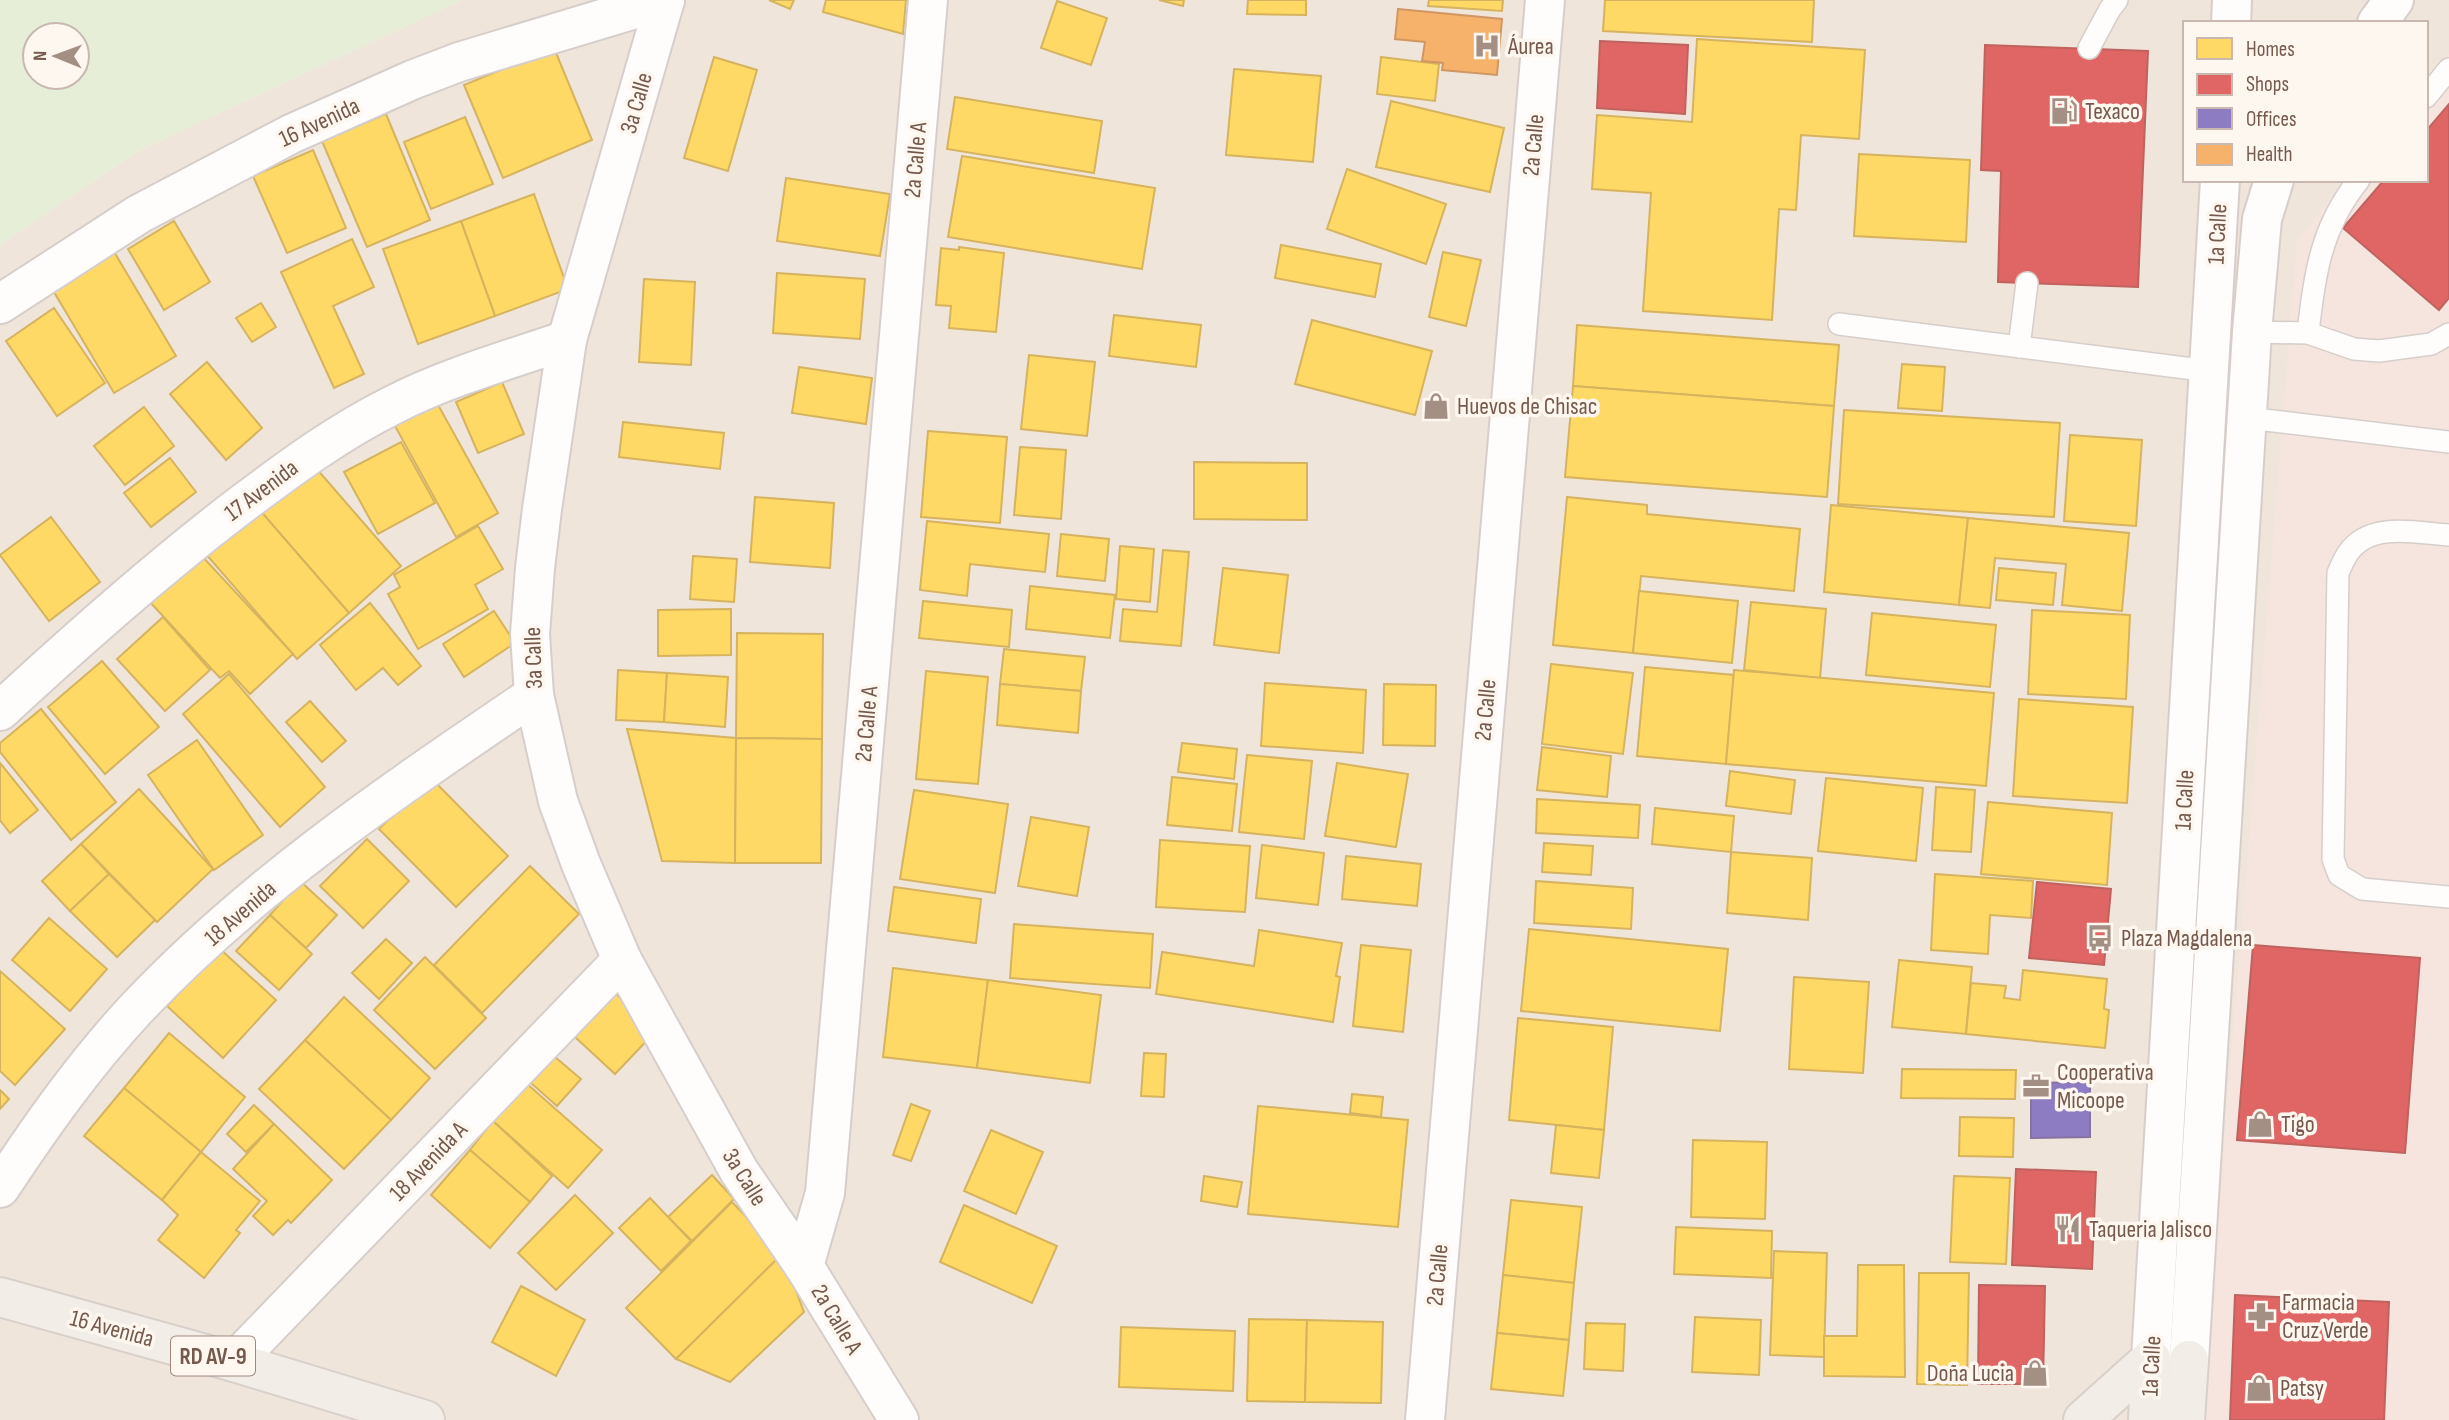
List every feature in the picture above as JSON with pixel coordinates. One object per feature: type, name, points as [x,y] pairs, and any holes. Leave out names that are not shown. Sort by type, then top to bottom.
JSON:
[{"type":"main road","name":"16 Avenida","points":[[0,1297],[234,1362],[425,1420]]},
{"type":"main road","points":[[2083,1420],[2151,1360]]},
{"type":"main road","name":"1a Calle","points":[[2148,1420],[2151,1360]]},
{"type":"main road","name":"1a Calle","points":[[2185,1420],[2189,1360]]},
{"type":"street","name":"16 Avenida","points":[[0,304],[139,214],[291,134],[459,62],[665,0]]},
{"type":"street","name":"3a Calle","points":[[665,0],[567,340],[541,509],[530,634],[534,695],[558,801],[581,864],[622,960],[739,1171],[804,1266]]},
{"type":"street","name":"2a Calle A","points":[[898,1420],[804,1266],[825,1193],[929,0]]},
{"type":"street","name":"2a Calle","points":[[1425,1420],[1545,0]]},
{"type":"street","points":[[2231,21],[2232,0]]},
{"type":"street","points":[[2378,21],[2394,0]]},
{"type":"street","name":"1a Calle","points":[[2151,1360],[2220,182]]},
{"type":"street","name":"1a Calle","points":[[2189,1360],[2252,332],[2262,219],[2273,182]]},
{"type":"street","name":"17 Avenida","points":[[0,711],[101,618],[215,524],[321,444],[393,405],[456,377],[567,340]]},
{"type":"street","name":"18 Avenida","points":[[0,1188],[87,1067],[135,1011],[207,940],[297,864],[399,787],[534,695]]},
{"type":"street","name":"18 Avenida A","points":[[234,1362],[622,960]]},
{"type":"lane","points":[[2089,48],[2117,0]]},
{"type":"lane","points":[[2428,95],[2449,69]]},
{"type":"lane","points":[[2308,333],[2314,278],[2321,249],[2343,204],[2358,182]]},
{"type":"lane","points":[[2019,347],[2027,283]]},
{"type":"lane","points":[[1839,324],[2209,372]]},
{"type":"lane","points":[[2252,332],[2308,333],[2354,349],[2379,351],[2431,344],[2449,334]]},
{"type":"lane","points":[[2248,418],[2449,442]]},
{"type":"lane","points":[[2449,535],[2382,531],[2370,534],[2349,551],[2338,573],[2333,859],[2339,875],[2362,889],[2449,897]]},
{"type":"shaded area","points":[[462,0],[2449,0],[2449,1420],[0,1420],[0,245],[138,151]]},
{"type":"shaded area","name":"Plaza Magdalena","points":[[2449,54],[2449,1420],[2202,1420],[2297,241],[2344,182],[2428,182],[2428,80]]},
{"type":"green space","points":[[0,0],[462,0],[138,151],[0,245]]},
{"type":"building: Homes","points":[[769,0],[794,0],[790,9]]},
{"type":"building: Homes","points":[[826,0],[906,0],[903,34],[823,12]]},
{"type":"building: Homes","points":[[1159,0],[1184,0],[1183,6]]},
{"type":"building: Homes","points":[[1248,0],[1306,0],[1306,15],[1247,14]]},
{"type":"building: Homes","points":[[1429,0],[1503,0],[1502,11],[1428,6]]},
{"type":"building: Homes","points":[[1605,0],[1814,0],[1812,42],[1603,31]]},
{"type":"building: Homes","points":[[1057,1],[1107,18],[1091,65],[1041,48]]},
{"type":"building: Homes","points":[[1697,39],[1865,50],[1859,139],[1801,135],[1796,210],[1779,209],[1772,320],[1643,311],[1651,193],[1592,189],[1597,115],[1692,122]]},
{"type":"building: Homes","points":[[554,48],[592,140],[503,178],[464,85]]},
{"type":"building: Homes","points":[[714,57],[757,70],[728,171],[684,158]]},
{"type":"building: Homes","points":[[1381,57],[1439,64],[1435,101],[1377,94]]},
{"type":"building: Homes","points":[[1234,69],[1321,76],[1313,162],[1226,155]]},
{"type":"building: Homes","points":[[955,97],[1102,121],[1094,173],[947,149]]},
{"type":"building: Homes","points":[[1391,101],[1504,128],[1490,192],[1376,167]]},
{"type":"building: Homes","points":[[386,114],[430,220],[367,247],[322,141]]},
{"type":"building: Homes","points":[[465,117],[493,184],[431,209],[404,142]]},
{"type":"building: Homes","points":[[313,150],[346,228],[287,253],[253,176]]},
{"type":"building: Homes","points":[[1859,154],[1970,160],[1966,242],[1854,236]]},
{"type":"building: Homes","points":[[962,156],[1155,188],[1142,269],[948,237]]},
{"type":"building: Homes","points":[[1347,169],[1446,204],[1426,264],[1327,229]]},
{"type":"building: Homes","points":[[786,178],[890,194],[880,256],[777,241]]},
{"type":"building: Homes","points":[[534,194],[568,289],[495,316],[461,221]]},
{"type":"building: Homes","points":[[174,221],[210,282],[164,310],[128,249]]},
{"type":"building: Homes","points":[[461,221],[495,316],[418,344],[383,249]]},
{"type":"building: Homes","points":[[352,239],[374,287],[333,306],[364,374],[334,388],[281,272]]},
{"type":"building: Homes","points":[[1281,245],[1381,264],[1375,297],[1275,278]]},
{"type":"building: Homes","points":[[959,247],[1004,253],[996,332],[949,328],[951,306],[936,305],[941,248],[959,250]]},
{"type":"building: Homes","points":[[113,250],[176,356],[114,393],[51,287]]},
{"type":"building: Homes","points":[[1443,252],[1481,260],[1466,326],[1429,317]]},
{"type":"building: Homes","points":[[777,273],[865,279],[860,339],[773,333]]},
{"type":"building: Homes","points":[[644,279],[695,282],[691,365],[639,362]]},
{"type":"building: Homes","points":[[261,303],[276,327],[252,342],[236,318]]},
{"type":"building: Homes","points":[[54,308],[105,383],[57,416],[6,341]]},
{"type":"building: Homes","points":[[1114,315],[1201,325],[1196,367],[1109,356]]},
{"type":"building: Homes","points":[[1312,320],[1432,351],[1415,415],[1295,384]]},
{"type":"building: Homes","points":[[1577,325],[1839,345],[1834,406],[1573,386]]},
{"type":"building: Homes","points":[[1029,355],[1095,362],[1087,436],[1021,429]]},
{"type":"building: Homes","points":[[207,362],[262,428],[226,460],[170,394]]},
{"type":"building: Homes","points":[[1902,364],[1945,367],[1942,411],[1898,408]]},
{"type":"building: Homes","points":[[799,367],[872,378],[866,424],[792,413]]},
{"type":"building: Homes","points":[[502,382],[524,434],[478,453],[456,402]]},
{"type":"building: Homes","points":[[1573,386],[1834,406],[1827,497],[1565,477]]},
{"type":"building: Homes","points":[[437,403],[498,513],[456,537],[395,426]]},
{"type":"building: Homes","points":[[144,407],[174,446],[125,485],[94,446]]},
{"type":"building: Homes","points":[[1844,410],[2060,423],[2054,517],[1838,504]]},
{"type":"building: Homes","points":[[623,422],[724,433],[720,469],[619,457]]},
{"type":"building: Homes","points":[[928,431],[1007,437],[1000,523],[921,517]]},
{"type":"building: Homes","points":[[2070,435],[2142,440],[2136,526],[2064,521]]},
{"type":"building: Homes","points":[[401,442],[435,503],[378,534],[344,472]]},
{"type":"building: Homes","points":[[1020,447],[1066,450],[1061,519],[1014,515]]},
{"type":"building: Homes","points":[[170,458],[196,492],[151,527],[124,493]]},
{"type":"building: Homes","points":[[309,460],[401,566],[349,613],[257,507]]},
{"type":"building: Homes","points":[[1194,462],[1307,463],[1307,520],[1194,519]]},
{"type":"building: Homes","points":[[755,497],[834,503],[830,568],[750,562]]},
{"type":"building: Homes","points":[[1567,497],[1647,505],[1647,514],[1800,529],[1794,591],[1641,576],[1633,653],[1553,645]]},
{"type":"building: Homes","points":[[1831,505],[1968,518],[1959,605],[1824,592]]},
{"type":"building: Homes","points":[[257,507],[349,613],[297,659],[205,553]]},
{"type":"building: Homes","points":[[51,517],[100,582],[49,621],[0,555]]},
{"type":"building: Homes","points":[[1968,518],[2129,533],[2122,611],[2062,605],[2066,564],[1995,558],[1990,608],[1959,605]]},
{"type":"building: Homes","points":[[927,521],[1049,534],[1045,572],[970,564],[967,596],[920,590]]},
{"type":"building: Homes","points":[[478,526],[503,569],[475,585],[488,609],[418,649],[388,594],[400,587],[394,575]]},
{"type":"building: Homes","points":[[1061,534],[1109,539],[1105,581],[1057,576]]},
{"type":"building: Homes","points":[[1120,546],[1154,549],[1150,602],[1116,599]]},
{"type":"building: Homes","points":[[1163,550],[1189,552],[1181,646],[1120,641],[1123,609],[1157,612]]},
{"type":"building: Homes","points":[[200,554],[293,654],[250,694],[229,671],[220,678],[149,601]]},
{"type":"building: Homes","points":[[693,556],[737,559],[734,602],[690,599]]},
{"type":"building: Homes","points":[[1223,568],[1288,575],[1279,653],[1214,645]]},
{"type":"building: Homes","points":[[1999,568],[2056,573],[2053,605],[1996,600]]},
{"type":"building: Homes","points":[[1030,586],[1115,595],[1110,638],[1026,629]]},
{"type":"building: Homes","points":[[1639,591],[1738,601],[1732,663],[1633,653]]},
{"type":"building: Homes","points":[[923,601],[1012,610],[1009,647],[919,638]]},
{"type":"building: Homes","points":[[1751,602],[1826,609],[1820,678],[1744,670]]},
{"type":"building: Homes","points":[[370,603],[421,666],[398,685],[383,668],[356,690],[320,645]]},
{"type":"building: Homes","points":[[731,609],[731,655],[658,656],[658,610]]},
{"type":"building: Homes","points":[[2032,610],[2130,615],[2126,699],[2028,694]]},
{"type":"building: Homes","points":[[494,611],[515,643],[464,677],[443,644]]},
{"type":"building: Homes","points":[[1872,613],[1996,625],[1990,687],[1866,675]]},
{"type":"building: Homes","points":[[163,617],[210,670],[165,711],[117,659]]},
{"type":"building: Homes","points":[[737,633],[823,634],[822,739],[736,738]]},
{"type":"building: Homes","points":[[1004,649],[1085,657],[1081,691],[1000,684]]},
{"type":"building: Homes","points":[[102,661],[159,727],[105,774],[48,707]]},
{"type":"building: Homes","points":[[1551,664],[1633,673],[1623,754],[1542,744]]},
{"type":"building: Homes","points":[[1645,667],[1734,675],[1726,764],[1637,756]]},
{"type":"building: Homes","points":[[618,670],[667,673],[664,722],[616,720]]},
{"type":"building: Homes","points":[[1734,670],[1994,693],[1986,786],[1726,764]]},
{"type":"building: Homes","points":[[926,671],[988,677],[978,784],[916,779]]},
{"type":"building: Homes","points":[[667,673],[728,677],[725,727],[664,722]]},
{"type":"building: Homes","points":[[229,674],[325,787],[280,827],[183,714]]},
{"type":"building: Homes","points":[[1265,683],[1366,690],[1363,753],[1261,746]]},
{"type":"building: Homes","points":[[1000,684],[1081,691],[1078,733],[997,725]]},
{"type":"building: Homes","points":[[1384,684],[1436,685],[1435,746],[1383,745]]},
{"type":"building: Homes","points":[[2019,699],[2133,707],[2127,803],[2013,796]]},
{"type":"building: Homes","points":[[310,701],[346,741],[322,762],[286,722]]},
{"type":"building: Homes","points":[[41,709],[116,802],[71,840],[0,752],[0,743]]},
{"type":"building: Homes","points":[[627,729],[736,738],[735,863],[662,861]]},
{"type":"building: Homes","points":[[736,738],[822,739],[821,863],[735,863]]},
{"type":"building: Homes","points":[[197,740],[263,835],[214,870],[148,775]]},
{"type":"building: Homes","points":[[1182,743],[1237,749],[1234,779],[1178,772]]},
{"type":"building: Homes","points":[[1542,747],[1611,756],[1607,797],[1537,790]]},
{"type":"building: Homes","points":[[1247,755],[1312,761],[1304,839],[1239,832]]},
{"type":"building: Homes","points":[[0,763],[38,810],[10,833],[0,820]]},
{"type":"building: Homes","points":[[1337,763],[1408,774],[1396,847],[1325,836]]},
{"type":"building: Homes","points":[[1730,771],[1795,780],[1791,814],[1726,806]]},
{"type":"building: Homes","points":[[1172,777],[1237,784],[1232,831],[1167,825]]},
{"type":"building: Homes","points":[[431,778],[508,856],[456,907],[379,829]]},
{"type":"building: Homes","points":[[1826,778],[1923,788],[1916,861],[1818,851]]},
{"type":"building: Homes","points":[[1936,787],[1975,790],[1971,852],[1932,850]]},
{"type":"building: Homes","points":[[139,789],[213,869],[157,922],[81,844]]},
{"type":"building: Homes","points":[[914,790],[1008,804],[995,893],[900,879]]},
{"type":"building: Homes","points":[[1537,799],[1640,805],[1638,838],[1536,833]]},
{"type":"building: Homes","points":[[1988,802],[2112,813],[2107,885],[1981,874]]},
{"type":"building: Homes","points":[[1655,808],[1734,816],[1731,852],[1652,844]]},
{"type":"building: Homes","points":[[1031,817],[1089,827],[1077,896],[1018,886]]},
{"type":"building: Homes","points":[[367,839],[409,881],[363,928],[320,886]]},
{"type":"building: Homes","points":[[1160,840],[1250,846],[1245,912],[1156,907]]},
{"type":"building: Homes","points":[[1544,843],[1593,846],[1591,875],[1542,872]]},
{"type":"building: Homes","points":[[81,844],[109,874],[70,911],[42,881]]},
{"type":"building: Homes","points":[[1262,845],[1324,853],[1318,905],[1256,898]]},
{"type":"building: Homes","points":[[1731,852],[1812,858],[1808,920],[1727,913]]},
{"type":"building: Homes","points":[[1346,856],[1421,864],[1417,906],[1342,899]]},
{"type":"building: Homes","points":[[530,866],[579,914],[482,1013],[434,965]]},
{"type":"building: Homes","points":[[109,874],[155,920],[117,957],[70,911]]},
{"type":"building: Homes","points":[[1935,874],[2033,881],[2031,918],[1990,915],[1988,954],[1931,950]]},
{"type":"building: Homes","points":[[300,881],[337,915],[306,948],[270,915]]},
{"type":"building: Homes","points":[[1536,881],[1633,888],[1631,929],[1534,923]]},
{"type":"building: Homes","points":[[894,887],[981,899],[976,943],[888,931]]},
{"type":"building: Homes","points":[[270,915],[312,954],[279,990],[236,951]]},
{"type":"building: Homes","points":[[49,918],[107,969],[70,1011],[12,960]]},
{"type":"building: Homes","points":[[1014,924],[1153,934],[1150,988],[1010,978]]},
{"type":"building: Homes","points":[[1529,929],[1728,949],[1720,1031],[1521,1011]]},
{"type":"building: Homes","points":[[1259,930],[1342,943],[1336,976],[1340,977],[1333,1022],[1156,994],[1162,952],[1254,966]]},
{"type":"building: Homes","points":[[386,939],[412,963],[379,999],[352,973]]},
{"type":"building: Homes","points":[[1361,945],[1411,950],[1403,1032],[1353,1026]]},
{"type":"building: Homes","points":[[220,949],[276,1000],[223,1058],[167,1006]]},
{"type":"building: Homes","points":[[425,957],[486,1018],[435,1069],[374,1010]]},
{"type":"building: Homes","points":[[1899,960],[1972,967],[1966,1034],[1892,1027]]},
{"type":"building: Homes","points":[[893,968],[988,980],[977,1068],[883,1057]]},
{"type":"building: Homes","points":[[2023,970],[2107,979],[2104,1009],[2109,1010],[2105,1048],[1966,1034],[1971,983],[2006,986],[2004,998],[2020,1000]]},
{"type":"building: Homes","points":[[0,971],[65,1029],[15,1085],[0,1071]]},
{"type":"building: Homes","points":[[1794,977],[1869,982],[1863,1073],[1789,1069]]},
{"type":"building: Homes","points":[[988,980],[1101,995],[1090,1083],[977,1068]]},
{"type":"building: Homes","points":[[616,994],[656,1031],[615,1074],[575,1037]]},
{"type":"building: Homes","points":[[344,997],[430,1078],[391,1120],[305,1040]]},
{"type":"building: Homes","points":[[1518,1018],[1613,1027],[1604,1130],[1509,1120]]},
{"type":"building: Homes","points":[[169,1033],[245,1097],[201,1152],[124,1088]]},
{"type":"building: Homes","points":[[305,1040],[391,1120],[344,1169],[259,1089]]},
{"type":"building: Homes","points":[[1144,1053],[1166,1054],[1164,1097],[1141,1096]]},
{"type":"building: Homes","points":[[555,1057],[581,1079],[557,1106],[531,1083]]},
{"type":"building: Homes","points":[[1902,1069],[2016,1070],[2015,1099],[1901,1098]]},
{"type":"building: Homes","points":[[526,1083],[602,1150],[568,1188],[493,1121]]},
{"type":"building: Homes","points":[[124,1088],[201,1152],[162,1200],[84,1136]]},
{"type":"building: Homes","points":[[0,1090],[9,1099],[0,1109]]},
{"type":"building: Homes","points":[[1352,1094],[1383,1097],[1381,1117],[1350,1113]]},
{"type":"building: Homes","points":[[911,1104],[930,1111],[911,1161],[893,1155]]},
{"type":"building: Homes","points":[[254,1105],[274,1124],[246,1152],[227,1134]]},
{"type":"building: Homes","points":[[1258,1106],[1408,1120],[1398,1227],[1248,1214]]},
{"type":"building: Homes","points":[[1960,1117],[2014,1118],[2013,1157],[1959,1156]]},
{"type":"building: Homes","points":[[493,1121],[552,1176],[530,1202],[470,1150]]},
{"type":"building: Homes","points":[[274,1124],[332,1180],[291,1223],[288,1220],[273,1235],[253,1216],[267,1201],[233,1169]]},
{"type":"building: Homes","points":[[1556,1125],[1604,1130],[1599,1178],[1551,1173]]},
{"type":"building: Homes","points":[[991,1130],[1043,1152],[1016,1214],[964,1191]]},
{"type":"building: Homes","points":[[1693,1140],[1767,1142],[1765,1219],[1691,1217]]},
{"type":"building: Homes","points":[[470,1150],[530,1202],[490,1248],[431,1195]]},
{"type":"building: Homes","points":[[201,1152],[260,1201],[236,1230],[240,1233],[204,1278],[158,1240],[178,1215],[162,1200]]},
{"type":"building: Homes","points":[[712,1175],[734,1199],[692,1241],[668,1217]]},
{"type":"building: Homes","points":[[1204,1176],[1242,1182],[1237,1207],[1201,1201]]},
{"type":"building: Homes","points":[[1954,1176],[2010,1178],[2006,1264],[1950,1262]]},
{"type":"building: Homes","points":[[575,1195],[613,1233],[556,1290],[518,1253]]},
{"type":"building: Homes","points":[[650,1198],[691,1241],[661,1271],[619,1228]]},
{"type":"building: Homes","points":[[1511,1200],[1582,1207],[1574,1283],[1503,1275]]},
{"type":"building: Homes","points":[[732,1202],[782,1254],[676,1359],[626,1308]]},
{"type":"building: Homes","points":[[964,1205],[1057,1246],[1032,1303],[940,1262]]},
{"type":"building: Homes","points":[[1676,1227],[1772,1231],[1771,1278],[1674,1274]]},
{"type":"building: Homes","points":[[1774,1251],[1827,1253],[1824,1357],[1770,1355]]},
{"type":"building: Homes","points":[[782,1254],[804,1312],[730,1382],[676,1359]]},
{"type":"building: Homes","points":[[1858,1265],[1904,1265],[1905,1377],[1824,1376],[1824,1336],[1857,1336]]},
{"type":"building: Homes","points":[[1919,1273],[1969,1273],[1967,1385],[1917,1384]]},
{"type":"building: Homes","points":[[1503,1275],[1574,1283],[1569,1340],[1497,1333]]},
{"type":"building: Homes","points":[[521,1286],[585,1320],[556,1376],[492,1342]]},
{"type":"building: Homes","points":[[1695,1317],[1761,1320],[1759,1375],[1692,1372]]},
{"type":"building: Homes","points":[[1249,1319],[1307,1320],[1305,1402],[1247,1401]]},
{"type":"building: Homes","points":[[1307,1320],[1383,1322],[1381,1403],[1305,1402]]},
{"type":"building: Homes","points":[[1586,1323],[1625,1324],[1623,1371],[1584,1369]]},
{"type":"building: Homes","points":[[1121,1327],[1235,1331],[1233,1391],[1119,1387]]},
{"type":"building: Homes","points":[[1497,1333],[1569,1340],[1563,1396],[1491,1389]]},
{"type":"building: Shops","points":[[1600,41],[1688,45],[1685,114],[1597,108]]},
{"type":"building: Shops","name":"Texaco","points":[[1985,45],[2148,51],[2138,287],[1998,282],[2001,171],[1981,170]]},
{"type":"building: Shops","points":[[2449,104],[2449,298],[2439,310],[2343,228],[2382,182],[2428,182],[2428,129]]},
{"type":"building: Shops","points":[[2037,882],[2111,889],[2104,965],[2029,958]]},
{"type":"building: Shops","points":[[2253,945],[2420,958],[2405,1153],[2237,1140]]},
{"type":"building: Shops","points":[[2016,1169],[2096,1172],[2092,1269],[2012,1265]]},
{"type":"building: Shops","points":[[1979,1285],[2045,1286],[2043,1384],[1978,1384]]},
{"type":"building: Shops","points":[[2235,1295],[2389,1302],[2384,1420],[2230,1420]]},
{"type":"building: Offices","points":[[2090,1082],[2090,1137],[2031,1138],[2031,1083]]},
{"type":"building: Health","points":[[1398,9],[1502,19],[1497,75],[1442,70],[1443,63],[1422,61],[1425,42],[1395,39]]},
{"type":"place","name":"Áurea","points":[[1487,46]]},
{"type":"place","name":"Texaco","points":[[2064,111]]},
{"type":"place","name":"Huevos de Chisac","points":[[1436,406]]},
{"type":"place","name":"Plaza Magdalena","points":[[2100,938]]},
{"type":"place","name":"Cooperativa Micoope","points":[[2036,1086]]},
{"type":"place","name":"Tigo","points":[[2260,1124]]},
{"type":"place","name":"Taqueria Jalisco","points":[[2068,1229]]},
{"type":"place","name":"Farmacia Cruz Verde","points":[[2261,1316]]},
{"type":"place","name":"Doña Lucia","points":[[2035,1373]]},
{"type":"place","name":"Patsy","points":[[2259,1388]]}]
